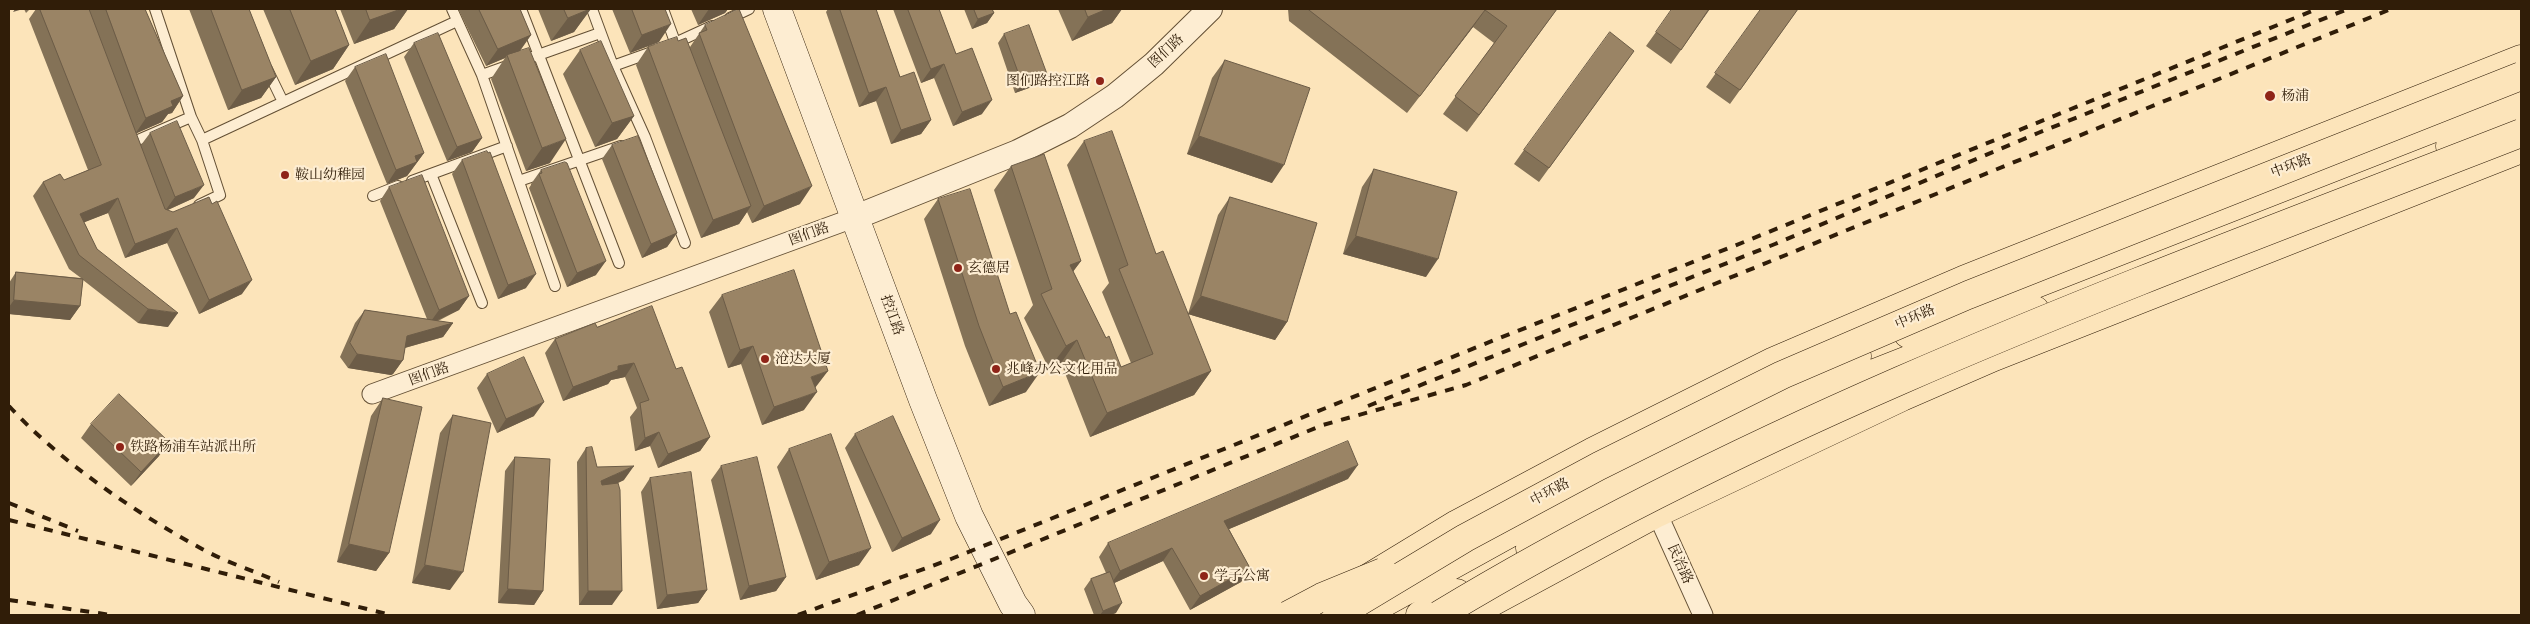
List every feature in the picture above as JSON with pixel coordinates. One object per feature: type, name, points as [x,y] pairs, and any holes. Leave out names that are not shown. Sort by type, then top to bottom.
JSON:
[{"type":"main road","name":"控江路","points":[[777,9],[923,400],[969,516],[1013,604],[1021,615]]},
{"type":"main road","points":[[1308,615],[1457,524],[1710,392],[1774,361],[1963,280],[2521,59]]},
{"type":"main road","name":"中环路","points":[[1337,615],[1465,538],[1690,419],[1875,334],[2521,76]]},
{"type":"main road","points":[[1362,615],[1626,469],[1869,350],[2521,94]]},
{"type":"main road","points":[[1420,615],[1571,524],[1811,398],[2521,118]]},
{"type":"main road","points":[[1439,615],[1489,585],[1624,512],[1780,435],[1896,382],[2006,335],[2521,133]]},
{"type":"main road","points":[[1468,615],[1657,513],[1804,442],[1994,357],[2521,148]]},
{"type":"main road","points":[[2290,209],[2371,208]]},
{"type":"main road","points":[[1710,392],[1783,392]]},
{"type":"main road","points":[[1288,615],[1322,597],[1465,538]]},
{"type":"street","name":"图们路","points":[[372,394],[856,217],[1018,152],[1070,126],[1115,96],[1154,64],[1210,9]]},
{"type":"street","name":"民治路","points":[[1657,513],[1703,615]]},
{"type":"lane","points":[[155,9],[220,196],[186,210]]},
{"type":"lane","points":[[452,9],[482,74],[556,286]]},
{"type":"lane","points":[[521,9],[619,263]]},
{"type":"lane","points":[[592,9],[637,140],[684,243]]},
{"type":"lane","points":[[663,9],[683,62]]},
{"type":"lane","points":[[613,66],[676,43],[749,9]]},
{"type":"lane","points":[[202,140],[283,102],[340,70],[457,21]]},
{"type":"lane","points":[[482,74],[600,33]]},
{"type":"lane","points":[[263,60],[283,102]]},
{"type":"lane","points":[[138,160],[129,139],[191,117]]},
{"type":"lane","points":[[519,182],[637,140]]},
{"type":"lane","points":[[373,196],[507,146]]},
{"type":"lane","points":[[431,174],[482,303]]},
{"type":"building","points":[[40,9],[89,9],[165,209],[173,212],[209,197],[212,204],[217,201],[252,280],[209,300],[177,228],[135,244],[118,198],[80,214],[97,249],[178,313],[148,309],[79,255],[43,182],[60,174],[64,180],[101,165]]},
{"type":"building","points":[[106,9],[145,9],[183,96],[171,101],[173,106],[146,118]]},
{"type":"building","points":[[211,9],[249,9],[276,77],[242,90]]},
{"type":"building","points":[[290,9],[335,9],[349,45],[311,61]]},
{"type":"building","points":[[366,9],[401,9],[370,20]]},
{"type":"building","points":[[479,9],[520,9],[531,35],[498,49]]},
{"type":"building","points":[[564,9],[590,9],[568,18]]},
{"type":"building","points":[[632,9],[665,9],[671,24],[642,35]]},
{"type":"building","points":[[739,9],[812,186],[764,206],[699,33],[707,30],[705,25]]},
{"type":"building","points":[[840,9],[876,9],[900,77],[914,72],[931,120],[901,130],[886,87],[869,93]]},
{"type":"building","points":[[908,9],[939,9],[956,54],[972,48],[992,100],[962,112],[944,64],[931,69]]},
{"type":"building","points":[[974,9],[992,9],[994,13],[978,19]]},
{"type":"building","points":[[1085,9],[1107,9],[1088,17]]},
{"type":"building","points":[[1308,9],[1557,9],[1479,115],[1455,96],[1507,26],[1485,10],[1420,96]]},
{"type":"building","points":[[1672,9],[1709,9],[1681,50],[1656,32]]},
{"type":"building","points":[[1761,9],[1798,9],[1740,90],[1715,73]]},
{"type":"building","points":[[1029,25],[1047,74],[1022,83],[1004,34]]},
{"type":"building","points":[[1610,32],[1634,51],[1549,168],[1524,150]]},
{"type":"building","points":[[438,33],[482,138],[457,147],[414,43]]},
{"type":"building","points":[[677,37],[678,41],[686,38],[751,206],[713,220],[648,47]]},
{"type":"building","points":[[601,41],[634,116],[612,123],[580,50]]},
{"type":"building","points":[[529,48],[566,139],[542,148],[507,55]]},
{"type":"building","points":[[386,54],[424,153],[415,156],[417,162],[396,170],[355,67]]},
{"type":"building","points":[[1225,60],[1310,88],[1284,165],[1199,136]]},
{"type":"building","points":[[177,121],[204,185],[175,197],[150,133]]},
{"type":"building","points":[[1112,131],[1156,254],[1163,251],[1211,371],[1107,413],[1077,340],[1066,346],[1041,294],[1052,289],[1011,166],[1044,154],[1081,261],[1070,265],[1106,338],[1109,336],[1121,367],[1153,354],[1119,269],[1128,265],[1084,141]]},
{"type":"building","points":[[638,136],[677,233],[651,244],[612,145]]},
{"type":"building","points":[[487,151],[488,153],[490,152],[536,274],[508,285],[462,160]]},
{"type":"building","points":[[565,162],[606,261],[577,273],[539,174],[542,173],[541,170]]},
{"type":"building","points":[[1374,169],[1457,192],[1438,259],[1356,236]]},
{"type":"building","points":[[422,175],[469,296],[439,310],[389,187]]},
{"type":"building","points":[[970,189],[1010,314],[1016,312],[1040,372],[1003,387],[979,326],[938,199]]},
{"type":"building","points":[[1230,197],[1317,223],[1287,322],[1201,296]]},
{"type":"building","points":[[794,270],[828,371],[811,377],[817,392],[774,407],[753,346],[740,350],[722,295]]},
{"type":"building","points":[[16,272],[83,279],[80,306],[14,300]]},
{"type":"building","points":[[652,306],[676,369],[682,367],[710,437],[668,454],[659,432],[645,438],[640,403],[649,400],[634,363],[618,366],[618,370],[573,387],[555,339],[595,323],[597,327]]},
{"type":"building","points":[[365,310],[453,323],[407,336],[403,360],[401,361],[357,354],[350,343]]},
{"type":"building","points":[[524,357],[544,402],[506,419],[487,374]]},
{"type":"building","points":[[119,394],[169,442],[141,472],[91,424]]},
{"type":"building","points":[[383,398],[422,407],[389,553],[349,544]]},
{"type":"building","points":[[453,415],[491,423],[463,572],[425,565]]},
{"type":"building","points":[[893,416],[940,520],[902,538],[855,434]]},
{"type":"building","points":[[831,434],[871,548],[829,562],[789,449]]},
{"type":"building","points":[[1348,441],[1358,465],[1224,521],[1250,568],[1200,596],[1172,548],[1120,571],[1108,543]]},
{"type":"building","points":[[592,447],[597,467],[634,466],[601,481],[602,485],[618,483],[620,490],[622,591],[588,591],[586,448]]},
{"type":"building","points":[[515,457],[550,459],[543,591],[508,589]]},
{"type":"building","points":[[757,457],[786,577],[749,586],[721,466]]},
{"type":"building","points":[[691,472],[707,590],[667,595],[650,478]]},
{"type":"building","points":[[1110,572],[1122,603],[1103,611],[1091,579]]},
{"type":"railway","points":[[798,615],[951,559],[1497,339],[1744,242],[2317,9]]},
{"type":"railway","points":[[1368,406],[1775,244],[2038,133],[2348,9]]},
{"type":"railway","points":[[857,615],[1323,425],[1466,385],[2391,9]]},
{"type":"railway","points":[[9,406],[75,466],[151,519],[202,549],[279,582]]},
{"type":"railway","points":[[9,503],[78,531]]},
{"type":"railway","points":[[9,520],[391,615]]},
{"type":"railway","points":[[9,600],[111,615]]},
{"type":"place","name":"图们路控江路","points":[[1100,81]]},
{"type":"place","name":"杨浦","points":[[2270,96]]},
{"type":"place","name":"鞍山幼稚园","points":[[285,175]]},
{"type":"place","name":"玄德居","points":[[958,268]]},
{"type":"place","name":"沧达大厦","points":[[765,359]]},
{"type":"place","name":"兆峰办公文化用品","points":[[996,369]]},
{"type":"place","name":"铁路杨浦车站派出所","points":[[120,447]]},
{"type":"place","name":"学子公寓","points":[[1204,576]]}]
